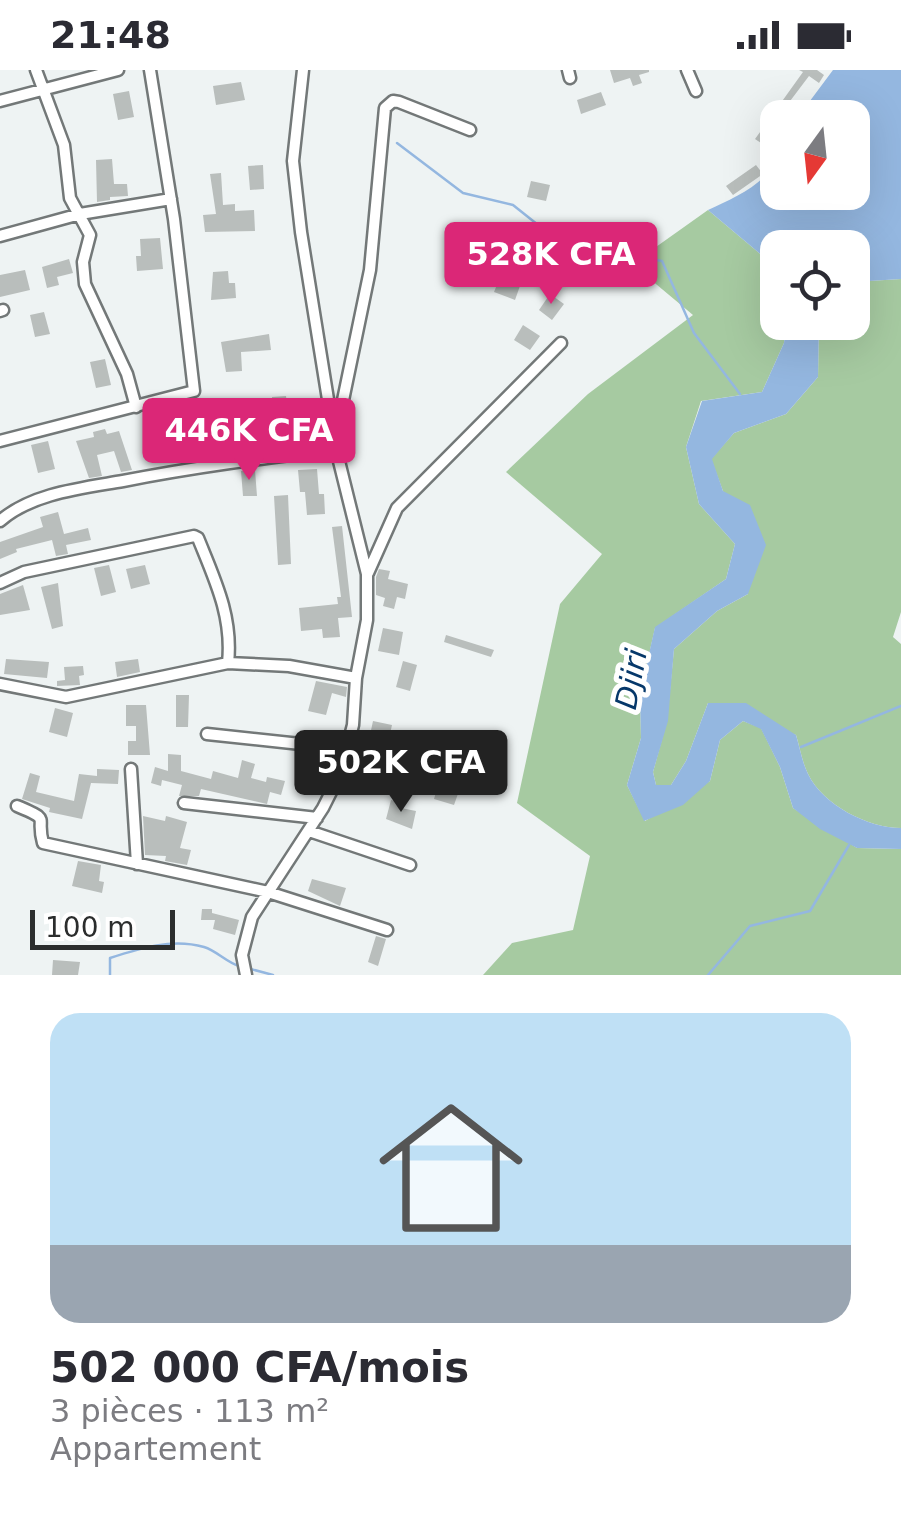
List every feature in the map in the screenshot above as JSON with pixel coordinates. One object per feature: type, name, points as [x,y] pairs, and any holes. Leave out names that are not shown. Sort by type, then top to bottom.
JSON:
[{"type":"street","points":[[36,70],[64,145],[70,175],[68,190],[90,240],[83,262],[85,284],[127,374],[136,407]]},
{"type":"street","points":[[0,101],[118,70]]},
{"type":"street","points":[[0,442],[190,394],[196,385],[150,70]]},
{"type":"street","points":[[246,975],[242,955],[252,916],[332,792],[348,748],[367,620],[367,574],[336,444],[293,162],[302,70]]},
{"type":"street","points":[[687,70],[696,91]]},
{"type":"street","points":[[336,444],[370,270],[384,108],[393,101],[399,102],[470,130]]},
{"type":"street","points":[[0,236],[80,214],[171,199]]},
{"type":"street","points":[[367,574],[397,508],[560,343]]},
{"type":"street","points":[[0,521],[20,508],[74,490],[336,444]]},
{"type":"street","points":[[0,583],[24,572],[194,536],[225,604],[230,631],[228,663]]},
{"type":"street","points":[[0,684],[66,697],[228,663],[255,662],[356,678]]},
{"type":"street","points":[[207,734],[348,748]]},
{"type":"street","points":[[131,769],[137,864]]},
{"type":"street","points":[[184,803],[317,818]]},
{"type":"street","points":[[17,806],[43,820],[43,843],[268,892],[387,930]]},
{"type":"street","points":[[309,830],[410,865]]},
{"type":"green space","points":[[708,210],[760,254],[760,340],[784,340],[762,392],[701,401],[686,447],[699,504],[735,544],[726,579],[655,628],[640,694],[641,738],[627,785],[645,821],[710,781],[720,740],[743,721],[761,728],[780,767],[793,808],[857,848],[901,849],[901,975],[483,975],[512,943],[573,930],[590,856],[517,803],[560,604],[602,554],[506,472],[588,394],[693,315],[632,264]]},
{"type":"green space","points":[[901,279],[901,612],[893,637],[901,644],[901,828],[861,819],[824,796],[808,774],[796,735],[708,703],[686,761],[671,785],[656,785],[653,772],[667,721],[674,649],[717,611],[748,594],[723,491],[711,459],[734,433],[786,414],[818,377],[819,340],[870,340],[870,281]]},
{"type":"water","points":[[833,70],[901,70],[901,279],[870,281],[870,230],[760,230],[760,254],[708,210],[760,180],[760,210],[870,210],[870,100],[811,100]]},
{"type":"water","points":[[819,340],[818,377],[786,414],[734,433],[712,459],[723,491],[750,505],[766,545],[748,594],[717,611],[674,649],[668,721],[653,772],[656,785],[671,785],[686,761],[708,703],[746,703],[796,735],[808,774],[835,805],[875,824],[901,828],[901,849],[857,848],[820,829],[793,808],[780,767],[761,729],[743,721],[720,740],[710,781],[683,805],[644,821],[627,785],[641,738],[640,694],[655,627],[726,579],[735,544],[699,504],[686,447],[702,401],[762,392],[784,343]]},
{"type":"building","points":[[610,70],[649,72],[639,75],[642,83],[633,86],[630,78],[614,83]]},
{"type":"building","points":[[799,70],[817,70],[824,75],[819,83],[809,76],[791,100],[783,100],[803,72]]},
{"type":"building","points":[[241,82],[245,100],[216,105],[213,86]]},
{"type":"building","points":[[129,91],[134,117],[118,120],[113,94]]},
{"type":"building","points":[[601,92],[606,105],[581,114],[577,100]]},
{"type":"building","points":[[112,159],[114,184],[127,184],[128,196],[97,202],[96,160]]},
{"type":"building","points":[[263,165],[264,189],[250,190],[248,166]]},
{"type":"building","points":[[756,165],[760,170],[760,176],[733,195],[726,186]]},
{"type":"building","points":[[221,173],[223,205],[235,204],[235,211],[254,210],[255,231],[205,232],[203,215],[216,214],[210,174]]},
{"type":"building","points":[[531,181],[550,185],[546,201],[527,197]]},
{"type":"building","points":[[160,238],[163,269],[137,271],[140,239]]},
{"type":"building","points":[[69,259],[73,273],[57,277],[59,285],[47,288],[42,267]]},
{"type":"building","points":[[25,270],[30,290],[0,297],[0,275]]},
{"type":"building","points":[[228,271],[229,283],[235,283],[236,298],[211,300],[213,272]]},
{"type":"building","points":[[501,275],[521,283],[515,300],[494,292]]},
{"type":"building","points":[[550,294],[564,304],[552,320],[539,310]]},
{"type":"building","points":[[44,312],[50,334],[35,337],[30,315]]},
{"type":"building","points":[[523,325],[540,336],[530,350],[514,340]]},
{"type":"building","points":[[269,334],[271,350],[241,352],[242,371],[226,372],[221,342]]},
{"type":"building","points":[[105,359],[111,385],[96,388],[90,362]]},
{"type":"building","points":[[286,396],[289,425],[274,426],[272,397]]},
{"type":"building","points":[[253,402],[255,428],[233,430],[231,404]]},
{"type":"building","points":[[105,429],[107,434],[119,431],[132,470],[121,472],[114,451],[97,455],[102,476],[89,478],[76,441],[94,437],[93,432]]},
{"type":"building","points":[[48,441],[55,469],[38,473],[31,445]]},
{"type":"building","points":[[317,469],[325,514],[307,515],[298,470]]},
{"type":"building","points":[[255,470],[257,496],[243,496],[241,471]]},
{"type":"building","points":[[288,495],[291,564],[278,565],[274,496]]},
{"type":"building","points":[[58,512],[64,534],[88,528],[91,540],[66,545],[68,554],[56,556],[52,540],[16,549],[17,552],[0,559],[0,542],[43,527],[40,517]]},
{"type":"building","points":[[342,526],[352,617],[338,618],[340,637],[323,638],[322,629],[301,631],[299,608],[338,604],[337,597],[341,597],[332,527]]},
{"type":"building","points":[[109,565],[116,592],[101,596],[94,568]]},
{"type":"building","points":[[145,565],[150,584],[131,589],[126,569]]},
{"type":"building","points":[[379,569],[390,571],[388,579],[408,584],[405,599],[397,597],[394,609],[383,606],[385,598],[376,595]]},
{"type":"building","points":[[58,583],[63,626],[52,629],[41,587]]},
{"type":"building","points":[[23,585],[30,610],[0,615],[0,594]]},
{"type":"building","points":[[383,628],[403,632],[399,655],[378,651]]},
{"type":"building","points":[[446,635],[494,650],[491,657],[444,642]]},
{"type":"building","points":[[6,659],[49,662],[47,678],[4,674]]},
{"type":"building","points":[[138,659],[140,672],[117,677],[115,662]]},
{"type":"building","points":[[403,661],[417,665],[410,691],[396,687]]},
{"type":"building","points":[[83,666],[80,685],[57,686],[57,681],[65,680],[64,667]]},
{"type":"building","points":[[316,681],[347,687],[346,697],[332,693],[326,715],[308,711]]},
{"type":"building","points":[[176,695],[189,695],[188,727],[176,727]]},
{"type":"building","points":[[126,705],[146,705],[150,755],[128,755],[128,741],[136,741],[136,726],[126,726]]},
{"type":"building","points":[[55,708],[73,713],[67,737],[49,732]]},
{"type":"building","points":[[373,721],[392,725],[386,752],[402,755],[399,772],[365,766],[362,778],[351,776],[358,747],[367,749]]},
{"type":"building","points":[[168,754],[181,755],[181,771],[211,779],[213,771],[238,778],[242,760],[255,764],[251,778],[285,781],[281,795],[270,792],[267,804],[201,789],[199,796],[179,796],[182,785],[162,780],[161,786],[151,783],[155,767],[168,771]]},
{"type":"building","points":[[97,769],[119,770],[118,784],[91,783],[82,819],[49,812],[50,808],[22,799],[30,773],[40,776],[36,792],[74,801],[79,774],[97,776]]},
{"type":"building","points":[[439,782],[460,788],[454,805],[434,799]]},
{"type":"building","points":[[391,800],[403,803],[401,808],[416,811],[412,829],[386,819]]},
{"type":"building","points":[[143,816],[165,821],[166,816],[187,822],[180,848],[191,850],[187,865],[165,861],[166,856],[145,855]]},
{"type":"building","points":[[78,861],[101,865],[102,893],[72,886]]},
{"type":"building","points":[[312,879],[346,888],[340,906],[308,891]]},
{"type":"building","points":[[202,909],[239,920],[235,935],[213,929],[215,920],[201,920]]},
{"type":"building","points":[[376,936],[386,939],[378,966],[368,962]]},
{"type":"building","points":[[53,960],[80,962],[78,975],[52,975]]},
{"type":"waterway","points":[[397,143],[463,193],[513,205],[562,244],[662,261],[694,333],[740,394]]},
{"type":"waterway","points":[[801,747],[901,706]]},
{"type":"waterway","points":[[708,975],[750,926],[810,911],[849,845]]},
{"type":"waterway","points":[[110,975],[110,958],[168,944],[204,947],[239,966]]},
{"type":"waterway","points":[[247,968],[273,975]]},
{"type":"water label","name":"Djiri","points":[[631,679]]}]
